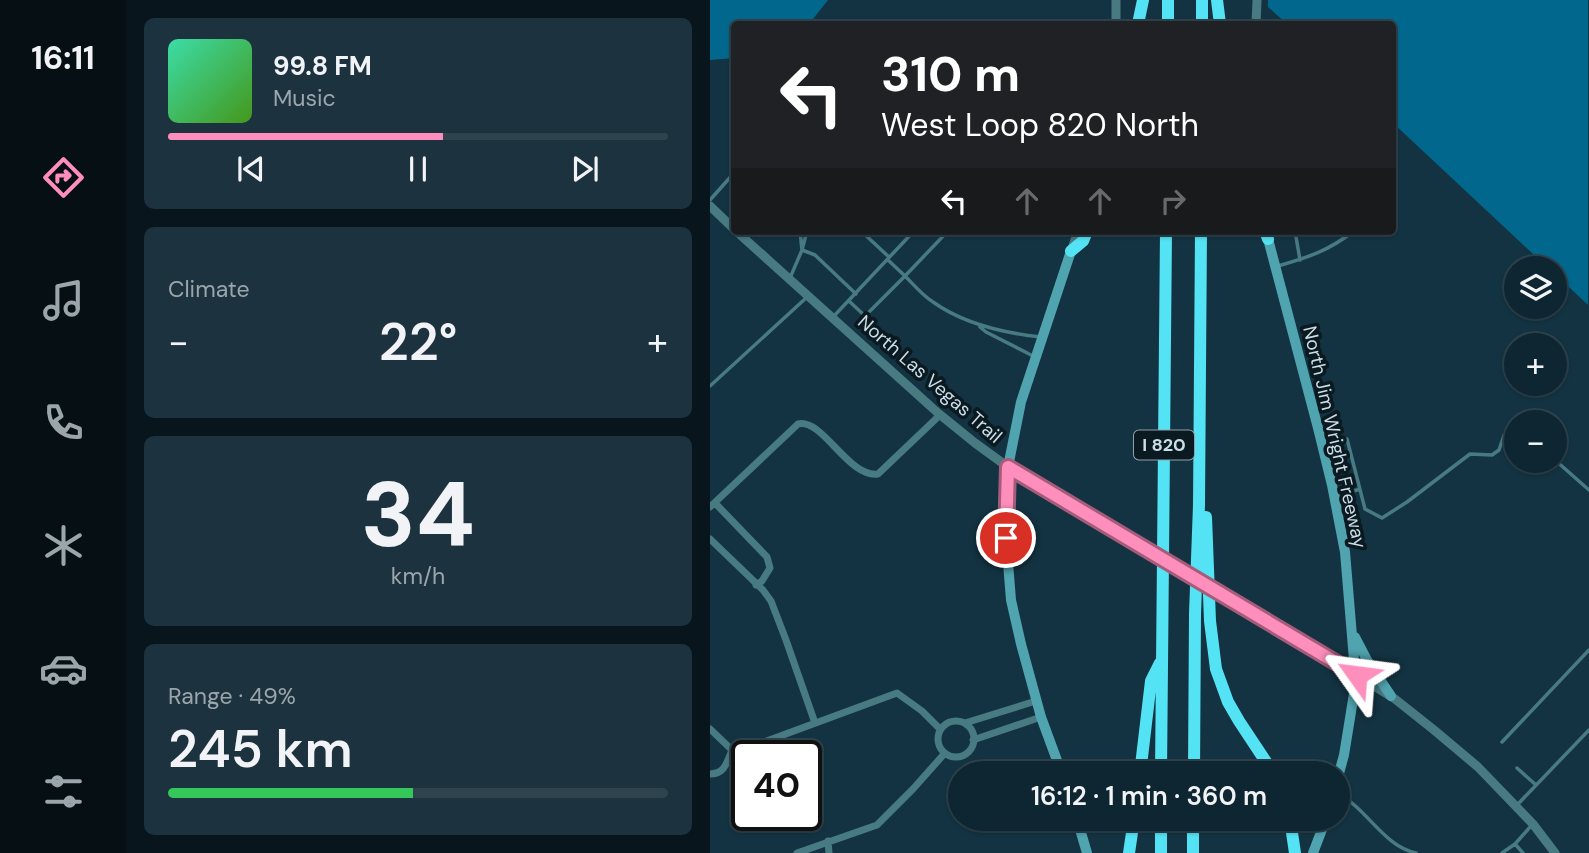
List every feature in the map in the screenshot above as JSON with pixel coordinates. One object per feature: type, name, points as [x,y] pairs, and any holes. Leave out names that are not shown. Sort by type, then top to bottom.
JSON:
[{"type":"highway","points":[[1139,21],[1143,0]]},
{"type":"highway","points":[[1168,0],[1168,21]]},
{"type":"highway","points":[[1202,0],[1202,21]]},
{"type":"highway","points":[[1217,0],[1220,21]]},
{"type":"highway","points":[[1071,251],[1083,242],[1086,235]]},
{"type":"highway","name":"I 820","points":[[1161,761],[1166,235]]},
{"type":"highway","name":"I 820","points":[[1194,761],[1201,235]]},
{"type":"highway","points":[[1199,505],[1206,518],[1210,621],[1216,669],[1238,721],[1265,761]]},
{"type":"highway","points":[[1142,761],[1151,681],[1162,660]]},
{"type":"highway","points":[[1129,853],[1132,831]]},
{"type":"highway","points":[[1161,831],[1161,853]]},
{"type":"highway","points":[[1193,831],[1193,853]]},
{"type":"highway","points":[[1292,831],[1295,853]]},
{"type":"main road","name":"North Jim Wright Freeway","points":[[1267,235],[1318,428],[1345,552],[1357,675],[1342,761]]},
{"type":"main road","points":[[1057,761],[1036,701],[1011,600],[1006,538],[1008,467],[1021,402],[1071,251]]},
{"type":"main road","points":[[1352,630],[1367,660],[1391,696]]},
{"type":"main road","points":[[1081,831],[1087,853]]},
{"type":"main road","points":[[1313,853],[1321,831]]},
{"type":"street","points":[[1116,0],[1116,21]]},
{"type":"street","points":[[1256,21],[1257,0]]},
{"type":"street","name":"North Las Vegas Trail","points":[[710,206],[731,226]]},
{"type":"street","name":"North Las Vegas Trail","points":[[740,235],[940,415],[1008,467],[1391,696],[1478,767],[1532,824],[1555,853]]},
{"type":"street","points":[[1071,251],[1077,235]]},
{"type":"street","points":[[756,585],[770,569],[767,557],[712,505],[798,424],[804,423],[814,428],[869,475],[878,474],[940,415]]},
{"type":"street","points":[[710,540],[763,590],[771,601],[815,723]]},
{"type":"street","points":[[769,740],[897,693],[922,711],[940,729]]},
{"type":"street","points":[[965,723],[1036,701]]},
{"type":"street","points":[[973,740],[1041,717]]},
{"type":"street","points":[[949,722],[965,723],[972,731],[973,740],[966,754],[955,757],[945,753],[939,745],[940,729],[949,722]]},
{"type":"street","points":[[710,729],[731,749]]},
{"type":"street","points":[[710,774],[724,768],[731,752]]},
{"type":"street","points":[[798,853],[877,825],[945,753]]},
{"type":"street","points":[[828,841],[829,853]]},
{"type":"lane","points":[[710,200],[731,176]]},
{"type":"lane","points":[[800,235],[802,250]]},
{"type":"lane","points":[[789,280],[806,235]]},
{"type":"lane","points":[[865,235],[932,302],[1035,357]]},
{"type":"lane","points":[[832,318],[910,235]]},
{"type":"lane","points":[[849,301],[865,316],[944,235]]},
{"type":"lane","points":[[1296,235],[1300,260]]},
{"type":"lane","points":[[1276,266],[1313,256],[1349,235]]},
{"type":"lane","points":[[802,250],[814,255],[856,293]]},
{"type":"lane","points":[[710,386],[808,296]]},
{"type":"lane","points":[[979,326],[1042,337]]},
{"type":"lane","points":[[1348,439],[1365,509],[1382,518],[1470,454],[1492,455],[1499,450],[1504,435]]},
{"type":"lane","points":[[1567,471],[1588,490]]},
{"type":"lane","points":[[1334,498],[1360,489]]},
{"type":"lane","points":[[1502,742],[1588,650]]},
{"type":"lane","points":[[1515,806],[1588,730]]},
{"type":"lane","points":[[1517,768],[1535,785]]},
{"type":"lane","points":[[1350,800],[1403,850],[1416,853]]},
{"type":"lane","points":[[1502,853],[1515,844],[1532,824]]},
{"type":"lane","points":[[1515,844],[1523,853]]},
{"type":"shaded area","points":[[710,0],[828,0],[811,21],[731,21],[731,58],[710,60]]},
{"type":"shaded area","points":[[1268,0],[1588,0],[1588,305],[1567,285],[1567,256],[1535,256],[1396,126],[1396,21],[1284,21],[1268,7]]},
{"type":"route","points":[[1006,538],[1008,467],[1357,675]]}]
